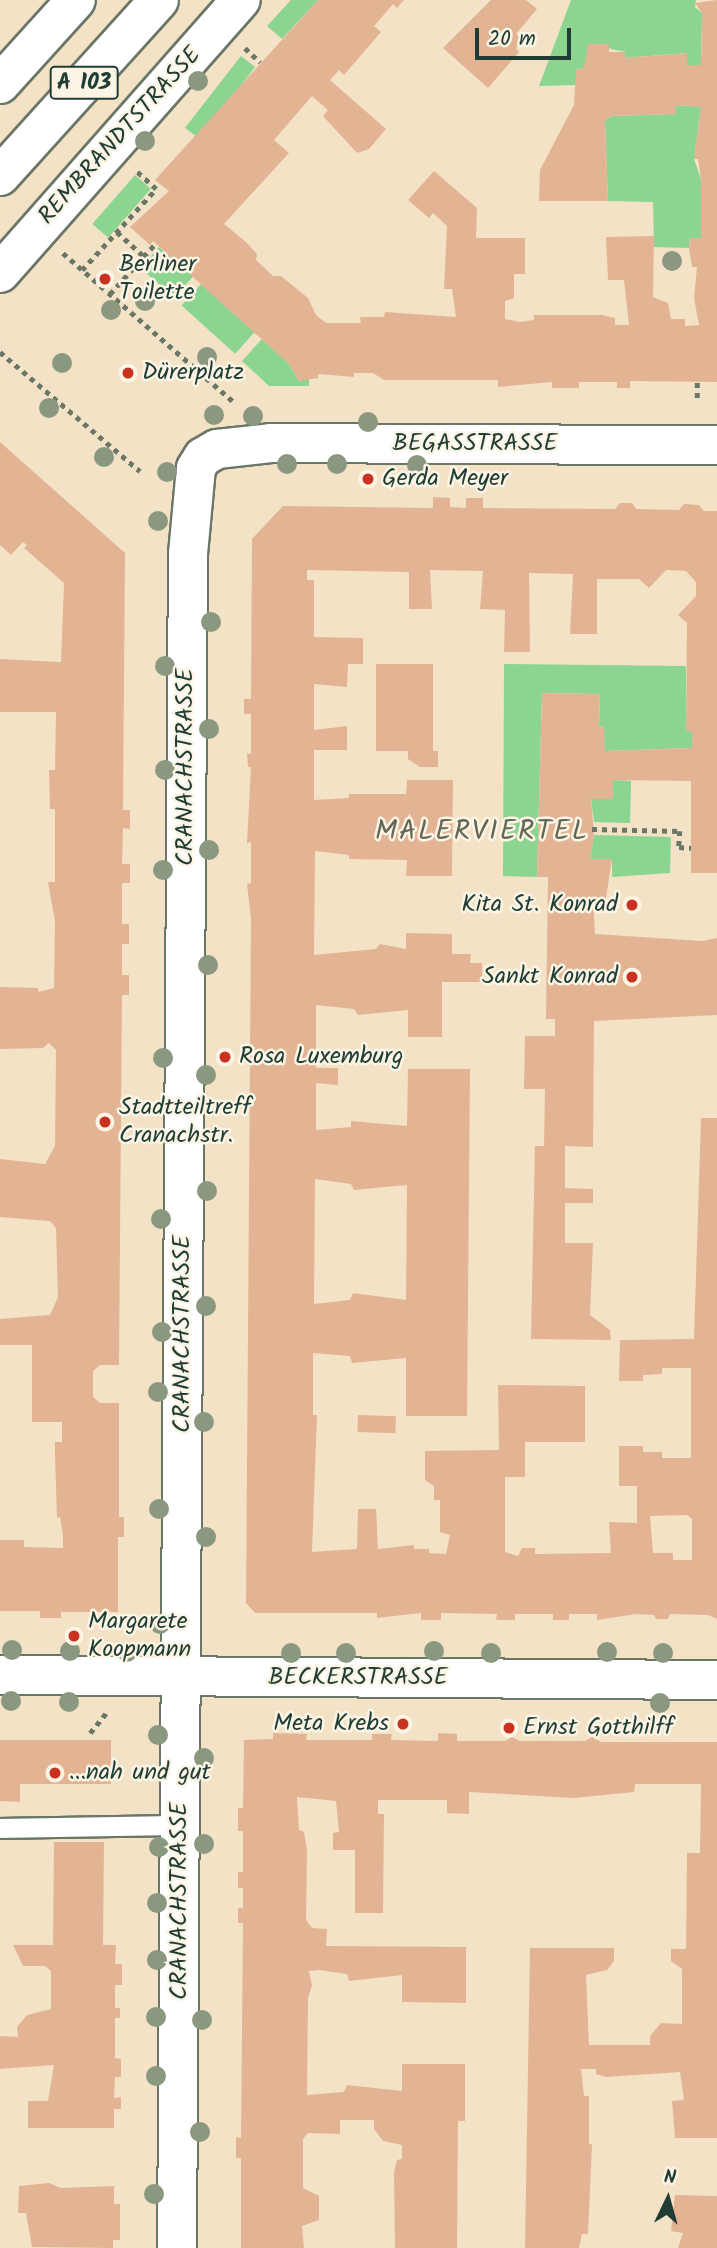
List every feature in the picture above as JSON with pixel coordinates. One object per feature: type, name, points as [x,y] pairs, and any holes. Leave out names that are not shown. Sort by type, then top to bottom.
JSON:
[{"type":"main road","name":"A 103","points":[[0,84],[76,0]]},
{"type":"main road","name":"A 103","points":[[0,176],[159,0]]},
{"type":"main road","name":"REMBRANDTSTRASSE","points":[[0,273],[241,0]]},
{"type":"main road","name":"BEGASSTRASSE","points":[[234,445],[717,445]]},
{"type":"main road","name":"CRANACHSTRASSE","points":[[177,2248],[188,524],[196,468],[203,457],[234,445]]},
{"type":"main road","name":"BECKERSTRASSE","points":[[0,1675],[717,1680]]},
{"type":"lane","points":[[0,1828],[180,1825]]},
{"type":"path","points":[[241,46],[260,62]]},
{"type":"path","points":[[82,270],[156,189],[132,168]]},
{"type":"path","points":[[117,232],[144,256]]},
{"type":"path","points":[[110,294],[156,243]]},
{"type":"path","points":[[60,250],[234,402]]},
{"type":"path","points":[[0,352],[140,471]]},
{"type":"path","points":[[697,382],[697,398]]},
{"type":"path","points":[[592,829],[680,831],[679,847],[691,848]]},
{"type":"path","points":[[90,1732],[113,1705]]},
{"type":"green space","points":[[291,0],[318,0],[282,39],[267,26]]},
{"type":"green space","points":[[571,0],[696,0],[695,7],[702,13],[701,65],[687,65],[686,53],[625,58],[625,52],[589,44],[584,68],[576,70],[576,85],[539,86]]},
{"type":"green space","points":[[241,56],[255,67],[199,139],[185,128]]},
{"type":"green space","points":[[676,105],[701,107],[694,159],[701,179],[701,238],[690,238],[689,248],[654,247],[653,202],[608,201],[605,120],[612,116],[675,114]]},
{"type":"green space","points":[[135,175],[151,189],[108,238],[92,224]]},
{"type":"green space","points":[[159,247],[193,277],[175,298],[141,268]]},
{"type":"green space","points":[[201,284],[255,332],[235,354],[182,306]]},
{"type":"green space","points":[[262,339],[289,364],[299,381],[309,378],[309,386],[269,386],[242,361]]},
{"type":"green space","points":[[504,664],[686,666],[686,730],[692,731],[692,748],[605,751],[603,726],[599,727],[600,694],[542,693],[537,877],[503,876]]},
{"type":"green space","points":[[613,780],[631,781],[630,823],[594,822],[591,799]]},
{"type":"green space","points":[[594,835],[671,837],[670,873],[612,877],[612,860],[590,859]]},
{"type":"building","points":[[318,0],[404,0],[397,8],[393,4],[374,26],[381,32],[344,75],[339,70],[330,80],[386,129],[369,149],[357,153],[323,116],[328,110],[312,96],[274,140],[289,153],[224,224],[246,242],[257,254],[256,260],[273,276],[281,276],[308,298],[316,315],[326,323],[361,323],[360,317],[384,317],[385,312],[456,317],[452,289],[444,289],[447,226],[433,213],[429,218],[408,200],[434,171],[477,208],[476,238],[525,238],[525,274],[514,274],[514,298],[505,301],[505,319],[520,322],[534,320],[534,315],[602,315],[615,318],[615,325],[629,325],[624,280],[608,280],[606,237],[654,236],[653,297],[668,303],[671,319],[685,319],[685,326],[699,325],[694,298],[697,267],[692,267],[689,248],[690,238],[701,238],[701,179],[698,159],[694,159],[701,107],[676,105],[676,114],[612,116],[605,120],[608,201],[539,201],[540,170],[574,105],[576,70],[584,68],[588,44],[609,44],[609,52],[625,52],[625,58],[687,53],[687,65],[701,65],[702,13],[695,3],[717,0],[717,382],[630,381],[630,388],[617,388],[617,382],[579,382],[579,388],[552,388],[552,382],[498,387],[498,380],[384,380],[373,373],[354,373],[354,377],[318,374],[318,378],[299,381],[289,364],[153,241],[150,245],[130,227],[169,191],[155,180]]},
{"type":"building","points":[[491,0],[526,0],[537,9],[516,34],[523,40],[516,48],[519,52],[488,88],[443,48]]},
{"type":"building","name":"Berliner Toilette","points":[[102,269],[115,280],[108,288],[95,277]]},
{"type":"building","points":[[0,442],[125,553],[123,810],[130,810],[130,829],[123,828],[122,864],[130,864],[130,883],[122,883],[122,924],[129,924],[129,944],[122,944],[122,975],[129,975],[129,995],[122,995],[119,1365],[100,1365],[93,1371],[93,1397],[100,1403],[119,1403],[119,1517],[124,1517],[124,1537],[118,1537],[118,1612],[61,1612],[61,1618],[40,1618],[40,1611],[0,1611],[0,1540],[24,1540],[24,1547],[63,1548],[63,1536],[60,1517],[57,1518],[55,1455],[55,1442],[62,1442],[62,1422],[32,1422],[32,1345],[0,1345],[0,1319],[50,1315],[58,1297],[56,1228],[50,1221],[0,1217],[0,1159],[45,1164],[55,1146],[56,1050],[49,1043],[43,1048],[0,1049],[0,987],[38,988],[38,992],[54,988],[55,921],[48,882],[55,882],[55,809],[50,809],[49,770],[55,770],[56,712],[0,712],[0,659],[61,662],[64,583],[24,548],[27,545],[23,542],[11,555],[0,545]]},
{"type":"building","points":[[433,497],[450,498],[450,507],[466,508],[466,498],[483,498],[483,508],[615,509],[620,503],[632,503],[636,509],[679,510],[684,504],[699,505],[704,511],[717,511],[717,873],[691,873],[691,781],[613,780],[613,799],[591,799],[594,835],[590,859],[612,859],[606,898],[593,898],[595,934],[702,941],[717,938],[717,1015],[594,1021],[593,1147],[565,1146],[565,1188],[593,1189],[593,1203],[565,1203],[565,1243],[593,1243],[590,1315],[610,1330],[611,1340],[531,1339],[535,1146],[544,1146],[545,1089],[524,1089],[525,1036],[555,1036],[555,1019],[546,1019],[548,877],[537,877],[542,693],[600,694],[599,727],[604,726],[605,751],[692,748],[692,731],[686,731],[687,623],[678,615],[696,596],[696,582],[686,571],[666,570],[649,588],[639,579],[597,579],[597,634],[570,634],[573,574],[529,573],[530,652],[504,652],[505,610],[480,609],[483,571],[430,570],[432,609],[409,609],[409,572],[307,570],[307,580],[314,580],[314,637],[363,638],[363,664],[348,664],[347,687],[314,684],[314,730],[347,726],[347,750],[314,750],[314,800],[349,798],[349,794],[406,794],[407,780],[453,780],[452,876],[406,876],[407,860],[349,859],[349,855],[315,851],[314,955],[376,949],[380,944],[406,949],[406,933],[452,934],[452,954],[471,954],[470,963],[482,963],[482,982],[442,982],[442,1037],[408,1037],[408,1010],[358,1015],[354,1009],[316,1005],[316,1068],[338,1068],[338,1085],[316,1083],[316,1130],[351,1127],[351,1121],[407,1126],[408,1069],[470,1069],[467,1416],[406,1416],[406,1358],[352,1363],[350,1356],[313,1353],[313,1415],[317,1415],[312,1552],[357,1549],[358,1509],[376,1509],[378,1549],[414,1545],[414,1549],[429,1549],[429,1553],[446,1554],[450,1535],[440,1532],[440,1500],[434,1500],[434,1486],[425,1480],[425,1451],[499,1450],[498,1385],[585,1386],[585,1442],[525,1442],[525,1477],[505,1477],[505,1552],[518,1556],[522,1548],[535,1548],[535,1554],[611,1553],[609,1522],[637,1523],[637,1486],[619,1486],[619,1446],[643,1446],[643,1452],[662,1452],[662,1458],[691,1458],[691,1368],[662,1368],[662,1374],[643,1375],[643,1381],[619,1381],[620,1340],[694,1339],[701,1118],[717,1118],[717,1619],[708,1615],[670,1614],[668,1619],[656,1619],[654,1615],[636,1614],[597,1620],[597,1614],[569,1614],[569,1620],[553,1620],[553,1614],[515,1614],[515,1620],[496,1620],[497,1614],[441,1613],[441,1620],[421,1620],[421,1613],[377,1618],[377,1613],[255,1613],[246,1603],[251,919],[247,884],[251,883],[251,842],[247,843],[251,767],[248,767],[247,753],[251,754],[251,714],[244,714],[244,699],[251,699],[252,539],[283,506],[433,508]],"holes":[[[315,1179],[351,1184],[354,1190],[407,1185],[406,1300],[353,1293],[350,1300],[314,1304]],[[687,1515],[692,1519],[692,1560],[673,1560],[673,1553],[653,1553],[650,1516]]]},
{"type":"building","points":[[376,664],[433,664],[433,751],[438,751],[438,767],[420,767],[408,759],[408,751],[376,751]]},
{"type":"building","points":[[358,1415],[396,1416],[395,1433],[357,1432]]},
{"type":"building","points":[[273,1733],[307,1734],[306,1740],[372,1740],[372,1734],[392,1734],[391,1740],[438,1741],[438,1733],[457,1734],[457,1741],[505,1741],[512,1737],[520,1741],[585,1741],[592,1737],[601,1742],[717,1742],[717,2138],[675,2138],[672,2101],[684,2100],[680,2072],[606,2077],[596,2074],[596,2069],[581,2069],[584,2096],[589,2096],[589,2144],[592,2144],[588,2234],[582,2234],[579,2248],[525,2248],[530,1948],[614,1948],[614,1961],[607,1970],[586,1975],[589,2045],[650,2045],[650,2036],[661,2023],[682,2024],[682,1969],[671,1961],[671,1949],[686,1949],[687,1853],[700,1853],[701,1784],[635,1784],[634,1792],[573,1798],[469,1792],[469,1814],[447,1813],[447,1800],[378,1800],[378,1814],[384,1814],[383,1913],[355,1913],[355,1850],[333,1850],[333,1833],[339,1832],[336,1801],[297,1797],[299,1830],[304,1832],[307,1850],[306,1920],[312,1928],[327,1929],[326,1946],[466,1947],[466,2003],[402,2002],[402,1975],[349,1981],[347,1974],[319,1970],[309,1971],[312,1985],[308,1998],[307,2095],[344,2092],[347,2085],[402,2091],[402,2064],[465,2064],[465,2121],[458,2121],[457,2248],[395,2248],[394,2172],[397,2160],[402,2159],[402,2145],[383,2141],[374,2129],[374,2120],[340,2120],[340,2134],[308,2133],[303,2139],[303,2188],[319,2196],[319,2220],[302,2226],[304,2248],[241,2248],[241,2158],[236,2158],[236,2137],[241,2138],[243,1923],[238,1923],[238,1908],[243,1908],[243,1888],[238,1888],[238,1872],[243,1872],[243,1831],[238,1831],[238,1808],[243,1808],[244,1740],[273,1739]]},
{"type":"building","name":"...nah und gut","points":[[0,1740],[111,1740],[111,1784],[20,1784],[20,1802],[0,1801]]},
{"type":"building","points":[[54,1842],[104,1842],[103,1945],[116,1945],[115,1964],[122,1964],[122,1985],[115,1985],[115,2008],[120,2008],[120,2018],[115,2018],[115,2058],[121,2059],[121,2077],[115,2077],[114,2098],[121,2097],[121,2109],[114,2109],[114,2128],[28,2128],[28,2101],[48,2101],[54,2065],[0,2069],[0,2036],[18,2037],[17,2027],[27,2015],[51,2009],[51,1971],[45,1966],[23,1966],[13,1945],[53,1945]]},
{"type":"building","points":[[49,2183],[61,2188],[114,2186],[114,2204],[120,2204],[120,2240],[113,2240],[113,2248],[32,2247],[26,2213],[18,2213],[19,2186]]},
{"type":"building","points":[[675,2195],[717,2196],[717,2248],[678,2248],[683,2233],[671,2231]]},
{"type":"place","name":"Berliner Toilette","points":[[105,279]]},
{"type":"place","name":"Dürerplatz","points":[[128,373]]},
{"type":"place","name":"Gerda Meyer","points":[[368,479]]},
{"type":"place","name":"Kita St. Konrad","points":[[632,905]]},
{"type":"place","name":"Sankt Konrad","points":[[632,977]]},
{"type":"place","name":"Rosa Luxemburg","points":[[225,1057]]},
{"type":"place","name":"Stadtteiltreff Cranachstr.","points":[[105,1122]]},
{"type":"place","name":"Margarete Koopmann","points":[[74,1636]]},
{"type":"place","name":"Meta Krebs","points":[[403,1724]]},
{"type":"place","name":"Ernst Gotthilff","points":[[509,1728]]},
{"type":"place","name":"...nah und gut","points":[[55,1773]]},
{"type":"district","name":"MALERVIERTEL","points":[[482,832]]}]
